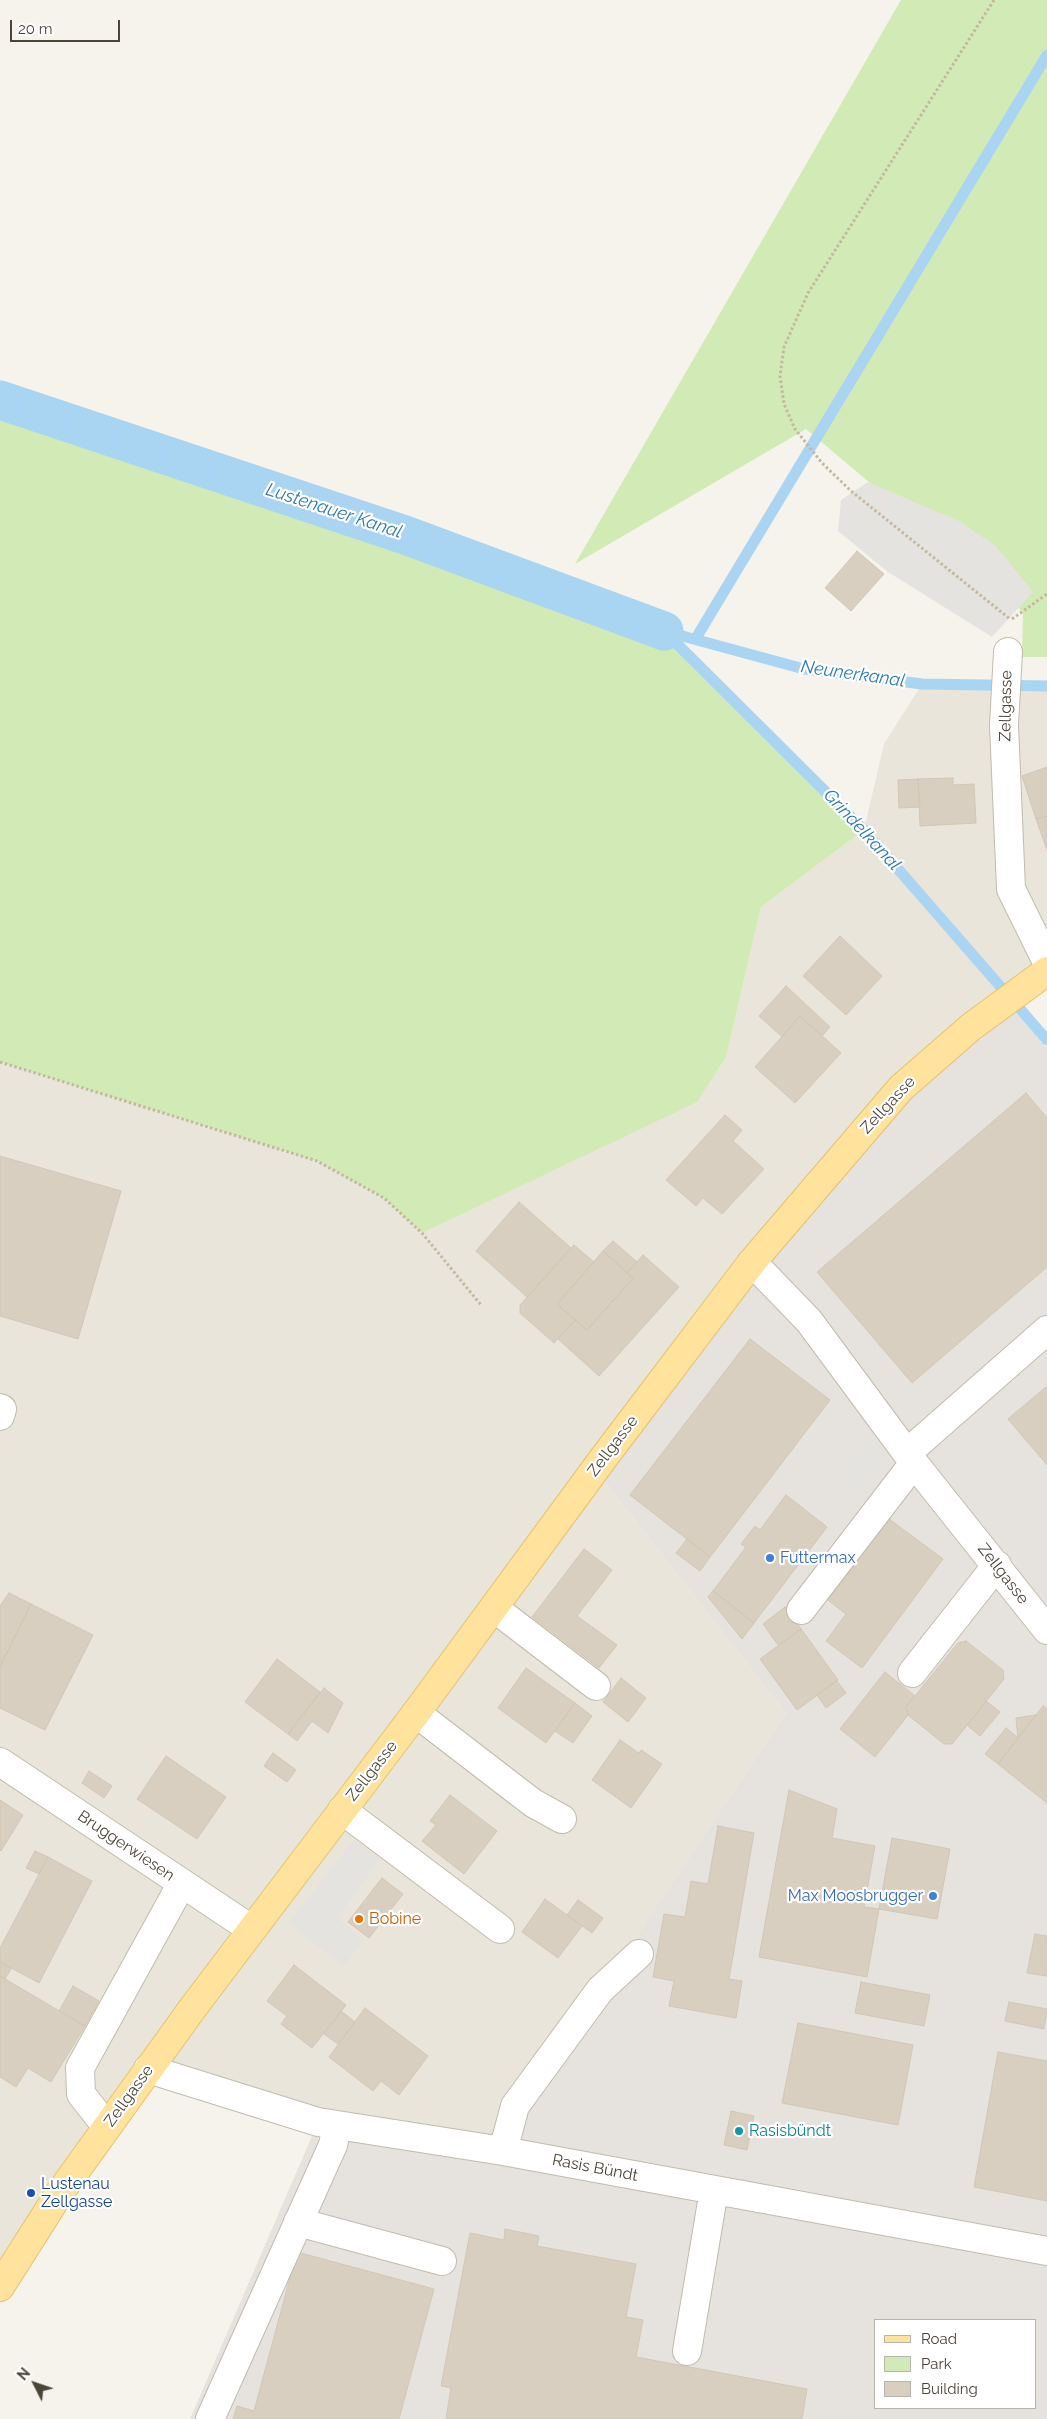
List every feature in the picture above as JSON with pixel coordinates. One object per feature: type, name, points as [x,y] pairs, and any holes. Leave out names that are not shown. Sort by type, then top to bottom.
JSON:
[{"type":"main road","name":"Zellgasse","points":[[0,2287],[59,2194],[148,2069],[251,1929],[416,1713],[604,1456],[752,1262],[901,1088],[971,1027],[1047,971]]},
{"type":"street","name":"Zellgasse","points":[[1008,652],[1004,725],[1011,889],[1047,962]]},
{"type":"street","name":"Zellgasse","points":[[752,1262],[809,1321],[910,1458],[1047,1630]]},
{"type":"street","points":[[801,1610],[910,1458],[1047,1330]]},
{"type":"street","points":[[0,1408],[2,1409],[0,1416]]},
{"type":"street","points":[[912,1673],[997,1565]]},
{"type":"street","points":[[494,1608],[596,1686]]},
{"type":"street","points":[[416,1713],[534,1804],[562,1819]]},
{"type":"street","name":"Bruggerwiesen","points":[[0,1762],[251,1929]]},
{"type":"street","points":[[342,1810],[500,1930]]},
{"type":"street","points":[[107,2127],[81,2094],[80,2068],[182,1883]]},
{"type":"street","points":[[503,2151],[516,2106],[600,1990],[639,1954]]},
{"type":"street","name":"Rasis Bündt","points":[[148,2069],[318,2122],[337,2126],[503,2151],[1047,2251]]},
{"type":"street","points":[[210,2419],[333,2144],[337,2126]]},
{"type":"street","points":[[687,2351],[714,2190]]},
{"type":"street","points":[[298,2222],[442,2261]]},
{"type":"path","points":[[994,0],[808,293],[784,348],[780,376],[784,404],[795,429],[822,463],[852,491],[1011,620],[1047,594]]},
{"type":"path","points":[[0,1062],[317,1161],[384,1198],[422,1233],[481,1305]]},
{"type":"shaded area","points":[[868,482],[959,521],[996,546],[1033,592],[992,637],[888,572],[838,531],[841,500]]},
{"type":"shaded area","points":[[922,684],[1047,686],[1047,971],[595,1469],[786,1713],[600,1990],[503,2151],[148,2069],[0,2287],[0,1062],[317,1161],[384,1198],[422,1233],[697,1101],[726,1057],[761,907],[864,830],[884,744]]},
{"type":"shaded area","points":[[1005,1001],[1047,1048],[1047,2419],[190,2419],[318,2122],[503,2151],[600,1990],[786,1713],[595,1469],[752,1262],[971,1027]]},
{"type":"shaded area","name":"Futtermax","points":[[875,1433],[879,1464],[840,1513],[835,1480]]},
{"type":"shaded area","name":"Bobine","points":[[354,1840],[380,1859],[337,1918],[364,1940],[343,1966],[289,1923]]},
{"type":"green space","points":[[901,0],[1047,0],[1047,657],[1022,657],[1023,612],[806,429],[575,564]]},
{"type":"green space","points":[[0,402],[664,631],[864,830],[761,907],[726,1057],[697,1102],[422,1233],[384,1198],[317,1161],[0,1062]]},
{"type":"building","points":[[857,551],[884,574],[851,611],[825,588]]},
{"type":"building","points":[[1047,767],[1047,816],[1036,819],[1022,776]]},
{"type":"building","points":[[953,778],[953,785],[974,784],[976,823],[920,826],[918,779]]},
{"type":"building","points":[[918,779],[920,807],[899,808],[898,780]]},
{"type":"building","points":[[1047,816],[1047,850],[1036,819]]},
{"type":"building","points":[[840,936],[882,976],[846,1015],[803,976]]},
{"type":"building","points":[[786,986],[830,1027],[822,1036],[800,1016],[782,1037],[759,1016]]},
{"type":"building","points":[[800,1016],[841,1053],[795,1103],[755,1067]]},
{"type":"building","points":[[1026,1093],[1047,1118],[1047,1267],[912,1383],[817,1272]]},
{"type":"building","points":[[725,1115],[742,1130],[733,1141],[764,1169],[722,1214],[703,1198],[696,1206],[666,1180]]},
{"type":"building","points":[[0,1156],[121,1191],[78,1339],[0,1316]]},
{"type":"building","points":[[519,1202],[571,1248],[527,1297],[476,1251]]},
{"type":"building","points":[[613,1241],[637,1262],[627,1273],[603,1251]]},
{"type":"building","points":[[574,1245],[594,1262],[557,1304],[575,1320],[554,1343],[520,1313],[520,1305]]},
{"type":"building","points":[[603,1251],[633,1278],[587,1330],[557,1304]]},
{"type":"building","points":[[643,1255],[679,1287],[599,1376],[558,1339],[575,1320],[587,1330],[633,1278],[627,1273]]},
{"type":"building","points":[[750,1339],[830,1400],[710,1557],[630,1495]]},
{"type":"building","points":[[1047,1386],[1047,1465],[1008,1419]]},
{"type":"building","points":[[786,1495],[827,1527],[754,1623],[713,1591],[746,1547],[741,1544],[755,1526],[760,1530]]},
{"type":"building","points":[[889,1519],[943,1559],[862,1668],[826,1641],[846,1614],[828,1600]]},
{"type":"building","points":[[687,1539],[710,1557],[700,1571],[676,1553]]},
{"type":"building","points":[[584,1549],[612,1570],[577,1616],[617,1645],[599,1668],[532,1617]]},
{"type":"building","points":[[713,1591],[754,1623],[742,1639],[708,1597]]},
{"type":"building","points":[[9,1593],[31,1604],[0,1667],[0,1606]]},
{"type":"building","points":[[31,1604],[93,1635],[45,1730],[0,1708],[0,1667]]},
{"type":"building","points":[[785,1607],[801,1629],[778,1645],[763,1624]]},
{"type":"building","points":[[801,1629],[838,1680],[797,1710],[760,1659]]},
{"type":"building","points":[[966,1641],[1003,1670],[1004,1679],[952,1744],[944,1744],[908,1715],[906,1707],[958,1643]]},
{"type":"building","points":[[277,1659],[320,1692],[288,1734],[245,1702]]},
{"type":"building","points":[[526,1668],[575,1703],[546,1743],[498,1708]]},
{"type":"building","points":[[885,1672],[915,1696],[906,1707],[908,1715],[875,1757],[840,1729]]},
{"type":"building","points":[[621,1678],[646,1698],[628,1722],[603,1702]]},
{"type":"building","points":[[837,1681],[846,1693],[826,1708],[817,1695]]},
{"type":"building","points":[[324,1688],[343,1703],[328,1733],[312,1721],[297,1741],[288,1734]]},
{"type":"building","points":[[986,1701],[1000,1712],[980,1736],[967,1725]]},
{"type":"building","points":[[575,1703],[592,1716],[573,1743],[555,1731]]},
{"type":"building","points":[[1043,1706],[1047,1709],[1047,1803],[998,1764]]},
{"type":"building","points":[[1036,1715],[1018,1738],[1016,1718]]},
{"type":"building","points":[[1006,1728],[1018,1738],[998,1764],[985,1754]]},
{"type":"building","points":[[620,1740],[639,1753],[641,1750],[662,1764],[631,1808],[592,1780]]},
{"type":"building","points":[[273,1753],[296,1770],[287,1782],[264,1766]]},
{"type":"building","points":[[166,1756],[226,1797],[197,1839],[137,1799]]},
{"type":"building","points":[[89,1771],[112,1786],[104,1798],[82,1783]]},
{"type":"building","points":[[789,1790],[837,1809],[832,1838],[875,1846],[864,1907],[879,1909],[867,1977],[759,1957]]},
{"type":"building","points":[[450,1795],[497,1831],[464,1874],[422,1841],[436,1825],[430,1821]]},
{"type":"building","points":[[0,1800],[23,1815],[1,1851],[0,1850]]},
{"type":"building","points":[[718,1826],[754,1833],[729,1979],[742,1981],[736,2018],[669,2006],[674,1981],[653,1977],[664,1914],[685,1917],[691,1881],[708,1884]]},
{"type":"building","points":[[892,1838],[950,1849],[937,1919],[879,1909]]},
{"type":"building","points":[[35,1851],[48,1857],[39,1874],[26,1868]]},
{"type":"building","points":[[48,1857],[92,1881],[39,1983],[0,1962],[0,1948]]},
{"type":"building","points":[[382,1878],[403,1894],[369,1938],[348,1922]]},
{"type":"building","points":[[545,1899],[582,1926],[558,1958],[522,1932]]},
{"type":"building","points":[[578,1900],[603,1918],[592,1933],[567,1915]]},
{"type":"building","points":[[1035,1934],[1047,1936],[1047,1976],[1027,1973]]},
{"type":"building","points":[[0,1962],[11,1969],[5,1979],[0,1976]]},
{"type":"building","points":[[294,1965],[346,2005],[312,2048],[281,2024],[287,2016],[267,2001]]},
{"type":"building","points":[[0,1976],[85,2026],[51,2082],[28,2068],[16,2087],[0,2077]]},
{"type":"building","points":[[861,1982],[930,1995],[924,2026],[855,2013]]},
{"type":"building","points":[[73,1986],[99,2001],[85,2026],[59,2011]]},
{"type":"building","points":[[1009,2002],[1047,2009],[1044,2029],[1005,2021]]},
{"type":"building","points":[[365,2008],[428,2056],[399,2095],[381,2081],[373,2091],[329,2057]]},
{"type":"building","points":[[341,2011],[355,2022],[338,2044],[324,2034]]},
{"type":"building","points":[[798,2023],[913,2045],[898,2125],[782,2103]]},
{"type":"building","points":[[998,2052],[1047,2061],[1047,2201],[974,2187]]},
{"type":"building","name":"Rasisbündt","points":[[731,2111],[754,2116],[747,2150],[724,2145]]},
{"type":"building","points":[[505,2229],[539,2236],[537,2246],[636,2264],[626,2317],[643,2320],[636,2357],[807,2389],[802,2419],[446,2419],[451,2388],[441,2386],[470,2233],[504,2240]]},
{"type":"building","points":[[297,2252],[434,2289],[399,2419],[233,2419],[237,2406],[254,2411]]},
{"type":"waterway","points":[[696,638],[1047,55]]},
{"type":"waterway","name":"Lustenauer Kanal","points":[[0,400],[405,535],[664,631]]},
{"type":"waterway","name":"Grindelkanal","points":[[664,631],[864,830],[1047,1040]]},
{"type":"waterway","name":"Neunerkanal","points":[[664,631],[804,669],[922,684],[1047,686]]},
{"type":"place","name":"Futtermax","points":[[770,1558]]},
{"type":"place","name":"Max Moosbrugger","points":[[933,1896]]},
{"type":"place","name":"Bobine","points":[[359,1919]]},
{"type":"place","name":"Rasisbündt","points":[[739,2131]]},
{"type":"place","name":"Lustenau Zellgasse","points":[[31,2193]]}]
